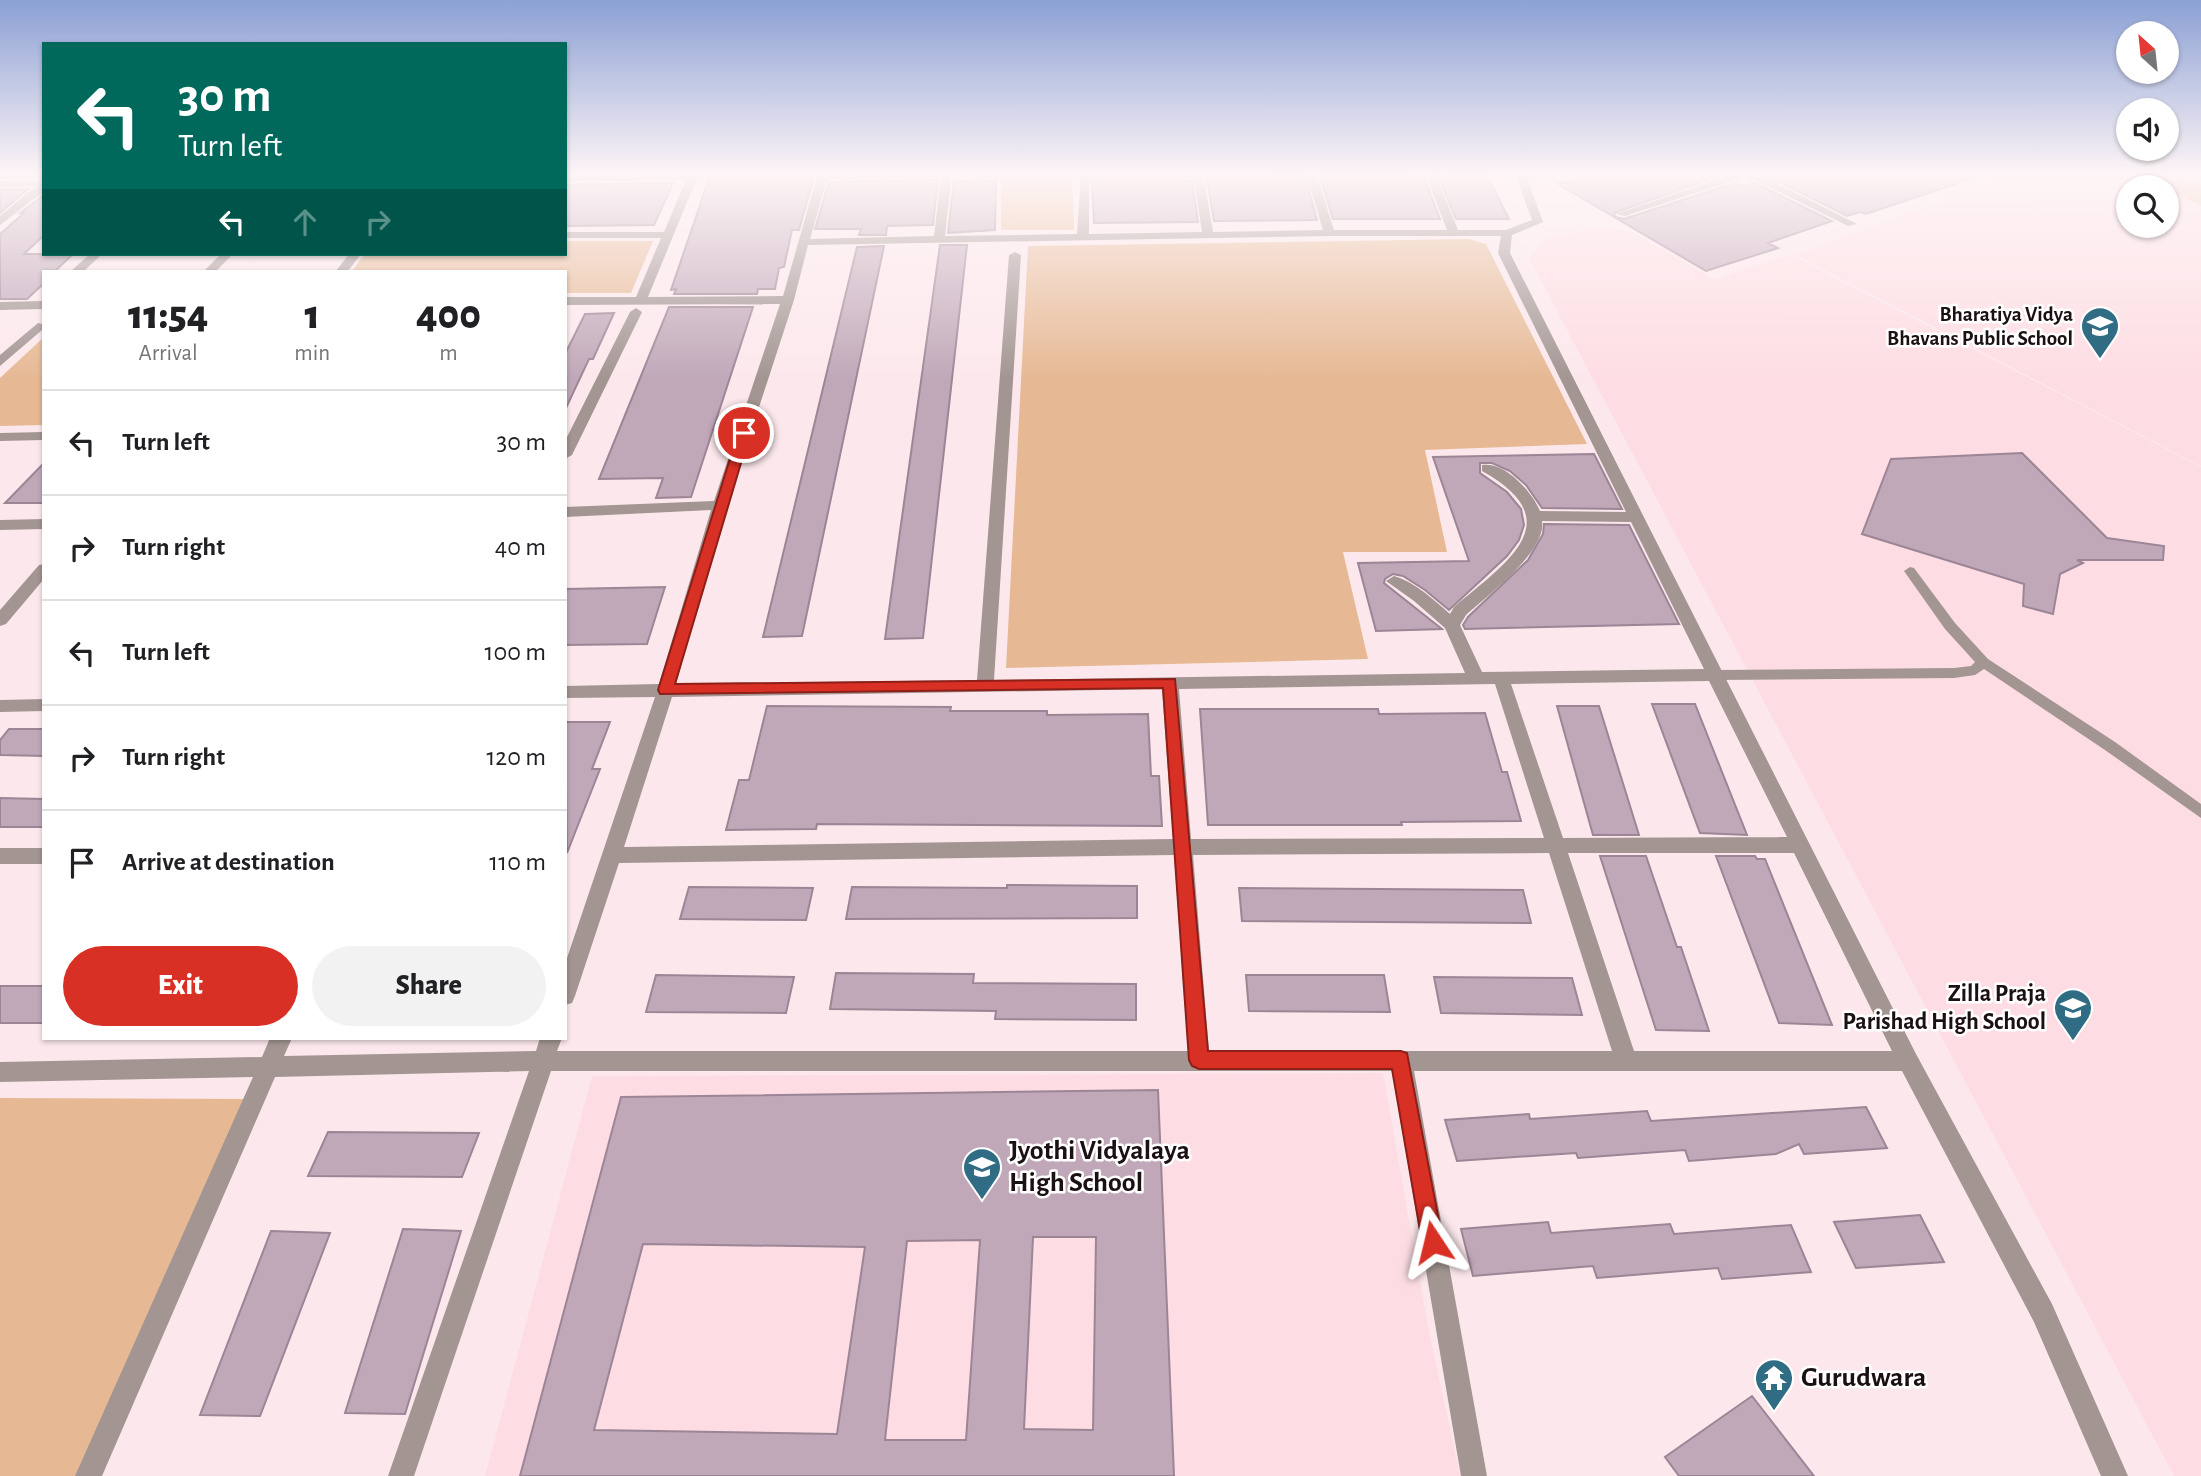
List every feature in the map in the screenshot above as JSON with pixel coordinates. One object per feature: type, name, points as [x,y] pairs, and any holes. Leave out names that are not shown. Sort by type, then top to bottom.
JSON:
[{"type":"street","points":[[567,451],[639,306],[665,242]]},
{"type":"street","points":[[567,990],[666,690],[720,505],[788,300],[804,242],[820,242]]},
{"type":"street","points":[[1506,242],[1504,253],[1908,1061],[2043,1313],[2115,1476]]},
{"type":"street","points":[[985,686],[1015,255]]},
{"type":"street","points":[[78,270],[94,256]]},
{"type":"street","points":[[211,270],[225,256]]},
{"type":"street","points":[[343,270],[353,256]]},
{"type":"street","points":[[567,301],[639,306],[788,300]]},
{"type":"street","points":[[0,306],[42,304]]},
{"type":"street","points":[[0,362],[38,327]]},
{"type":"street","points":[[0,437],[42,436]]},
{"type":"street","points":[[1452,625],[1460,611],[1518,560],[1536,528],[1536,516],[1521,491],[1487,468]]},
{"type":"street","points":[[567,512],[720,505]]},
{"type":"street","points":[[1536,516],[1638,517]]},
{"type":"street","points":[[0,525],[42,524]]},
{"type":"street","points":[[0,620],[42,571]]},
{"type":"street","points":[[1394,581],[1420,597],[1452,625],[1476,678]]},
{"type":"street","points":[[567,692],[1715,675]]},
{"type":"street","points":[[1501,678],[1626,1060]]},
{"type":"street","points":[[1170,683],[1199,1060]]},
{"type":"street","points":[[0,706],[42,705]]},
{"type":"street","points":[[613,855],[1182,847],[1801,845]]},
{"type":"street","points":[[0,856],[42,856]]},
{"type":"street","points":[[88,1476],[280,1040]]},
{"type":"street","points":[[0,1072],[268,1066],[547,1049],[1199,1060],[1908,1061]]},
{"type":"street","points":[[401,1476],[547,1049]]},
{"type":"street","points":[[1401,1060],[1474,1476]]},
{"type":"lane","points":[[1910,571],[1950,626],[1983,662],[2110,746],[2201,812]]},
{"type":"lane","points":[[1715,675],[1954,673],[1976,670],[1983,662]]},
{"type":"shaded area","points":[[567,242],[653,242],[631,293],[567,293],[567,270],[353,270],[363,256],[567,256]]},
{"type":"shaded area","points":[[1288,242],[1486,244],[1587,444],[1425,450],[1447,552],[1343,552],[1368,659],[1006,668],[1028,246]]},
{"type":"shaded area","name":"Zilla Praja Parishad High School","points":[[1543,242],[1649,242],[1714,279],[1791,255],[2201,467],[2201,1476],[2174,1476],[1529,258]]},
{"type":"shaded area","name":"Bharatiya Vidya Bhavans Public School","points":[[1831,242],[2201,242],[2201,466],[1796,255]]},
{"type":"shaded area","points":[[42,339],[42,425],[0,426],[0,378]]},
{"type":"shaded area","name":"Jyothi Vidyalaya High School","points":[[1383,1073],[1428,1326],[1460,1476],[485,1476],[592,1076]]},
{"type":"shaded area","points":[[0,1098],[264,1099],[89,1476],[0,1476]]},
{"type":"building","points":[[0,242],[37,242],[24,254],[71,256],[56,270],[42,270],[42,285],[27,299],[0,299]]},
{"type":"building","points":[[687,242],[789,242],[784,267],[779,268],[775,289],[758,289],[757,294],[674,294],[676,289],[671,290]]},
{"type":"building","points":[[1656,242],[1771,242],[1768,243],[1778,248],[1706,271]]},
{"type":"building","points":[[940,245],[967,245],[923,638],[885,639]]},
{"type":"building","points":[[884,246],[802,636],[763,637],[857,247]]},
{"type":"building","points":[[669,307],[753,307],[691,497],[656,498],[663,478],[599,479]]},
{"type":"building","points":[[614,313],[567,406],[567,350],[585,314]]},
{"type":"building","points":[[2022,453],[2107,538],[2164,546],[2163,560],[2077,560],[2083,563],[2060,574],[2053,614],[2023,606],[2024,584],[1862,534],[1891,459]]},
{"type":"building","points":[[1594,454],[1622,509],[1542,508],[1526,485],[1510,471],[1492,463],[1480,463],[1480,473],[1507,492],[1521,509],[1524,525],[1519,540],[1507,556],[1449,610],[1403,576],[1393,574],[1385,579],[1384,583],[1442,629],[1376,631],[1358,563],[1469,561],[1433,457]]},
{"type":"building","points":[[42,465],[42,503],[5,503]]},
{"type":"building","points":[[1544,524],[1629,525],[1679,624],[1465,629],[1463,625],[1468,617],[1528,560],[1543,534]]},
{"type":"building","points":[[665,587],[647,644],[567,645],[567,589]]},
{"type":"building","points":[[1652,704],[1695,704],[1747,835],[1700,833]]},
{"type":"building","points":[[767,706],[951,707],[950,711],[1047,711],[1047,715],[1148,714],[1151,776],[1159,776],[1162,826],[817,824],[816,829],[726,830],[739,780],[749,780]]},
{"type":"building","points":[[1557,706],[1599,706],[1639,835],[1593,835]]},
{"type":"building","points":[[1200,709],[1378,709],[1379,714],[1485,713],[1502,772],[1507,772],[1521,821],[1401,822],[1402,825],[1208,825]]},
{"type":"building","points":[[567,722],[610,722],[592,769],[600,769],[567,853]]},
{"type":"building","points":[[9,729],[42,729],[42,756],[0,755],[0,740]]},
{"type":"building","points":[[0,798],[42,799],[42,827],[0,827]]},
{"type":"building","points":[[1600,856],[1646,856],[1677,947],[1681,947],[1709,1031],[1656,1030]]},
{"type":"building","points":[[1716,856],[1755,856],[1757,859],[1765,859],[1832,1025],[1779,1023]]},
{"type":"building","points":[[1007,885],[1137,886],[1137,918],[846,919],[852,887],[1007,888]]},
{"type":"building","points":[[689,887],[813,888],[806,920],[680,919]]},
{"type":"building","points":[[1239,888],[1523,890],[1531,923],[1242,921]]},
{"type":"building","points":[[836,973],[974,974],[973,983],[1136,984],[1136,1020],[995,1019],[996,1011],[830,1009]]},
{"type":"building","points":[[656,975],[794,977],[786,1013],[646,1012]]},
{"type":"building","points":[[1246,975],[1384,975],[1390,1012],[1249,1011]]},
{"type":"building","points":[[1434,977],[1572,978],[1582,1015],[1441,1013]]},
{"type":"building","points":[[0,986],[42,986],[42,1023],[0,1023]]},
{"type":"building","points":[[1158,1090],[1174,1476],[520,1476],[621,1097]],"holes":[[[1033,1237],[1096,1237],[1093,1430],[1024,1429]],[[980,1240],[966,1440],[885,1440],[907,1241]],[[643,1244],[865,1247],[837,1434],[594,1430]]]},
{"type":"building","points":[[1866,1107],[1887,1148],[1804,1154],[1799,1144],[1776,1154],[1689,1161],[1685,1150],[1578,1158],[1576,1153],[1457,1161],[1445,1120],[1529,1114],[1530,1119],[1647,1111],[1651,1121]]},
{"type":"building","points":[[328,1132],[479,1133],[462,1177],[308,1176]]},
{"type":"building","points":[[1920,1215],[1944,1262],[1856,1268],[1834,1222]]},
{"type":"building","points":[[1548,1222],[1551,1233],[1670,1224],[1674,1234],[1791,1225],[1811,1272],[1722,1279],[1718,1268],[1597,1278],[1593,1266],[1473,1276],[1461,1229]]},
{"type":"building","points":[[403,1229],[461,1231],[405,1414],[345,1413]]},
{"type":"building","points":[[271,1231],[330,1233],[260,1416],[200,1415]]},
{"type":"building","points":[[1752,1396],[1814,1476],[1679,1476],[1665,1457]]},
{"type":"place","name":"Bharatiya Vidya Bhavans Public School","points":[[2100,360]]},
{"type":"place","name":"Zilla Praja Parishad High School","points":[[2073,1042]]},
{"type":"place","name":"Jyothi Vidyalaya High School","points":[[982,1201]]},
{"type":"place","name":"Gurudwara","points":[[1774,1412]]},
{"type":"route","points":[[744,433],[666,690],[1170,683],[1199,1060],[1401,1060],[1433,1242]]}]
